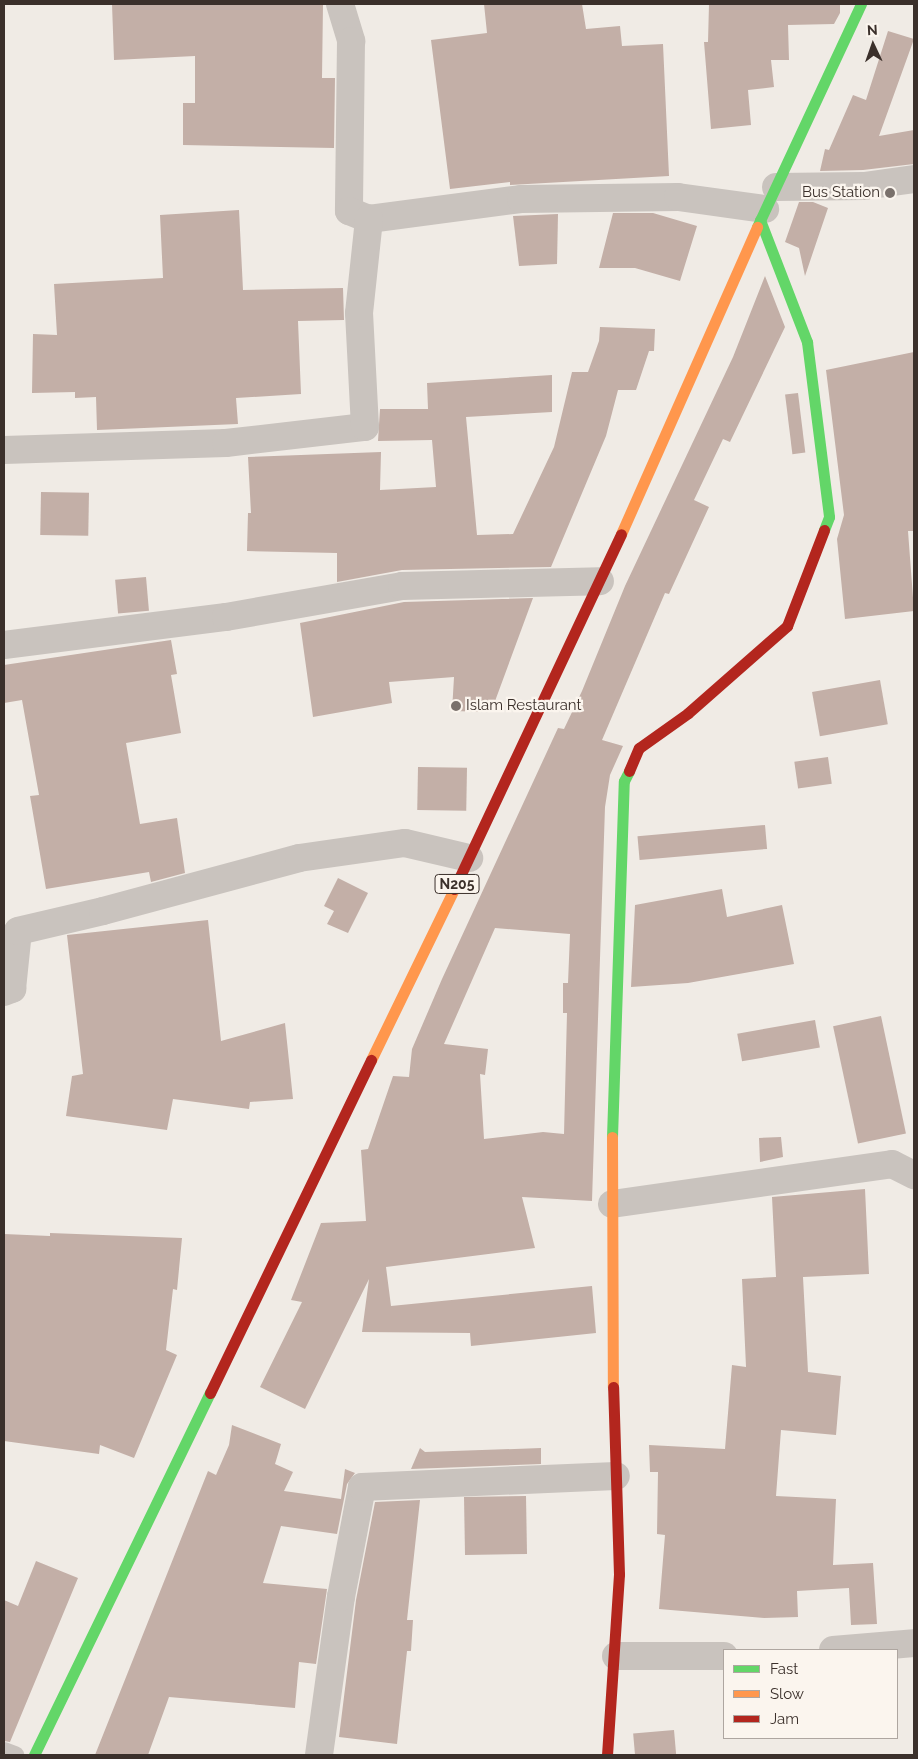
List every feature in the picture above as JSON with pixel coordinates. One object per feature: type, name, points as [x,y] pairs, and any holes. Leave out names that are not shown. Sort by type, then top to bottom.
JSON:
[{"type":"main road","name":"N205","points":[[34,1755],[469,858],[600,582],[767,205],[861,4]]},
{"type":"main road","points":[[607,1755],[616,1656],[619,1574],[612,1204],[613,1046],[624,781],[639,748],[688,713],[787,626],[829,517],[806,342],[767,205]]},
{"type":"street","points":[[340,4],[351,41],[349,211],[369,219],[521,199],[678,197],[767,205],[864,186],[914,179]]},
{"type":"street","points":[[4,450],[226,443],[365,427],[359,313],[369,219]]},
{"type":"street","points":[[4,645],[226,618],[402,586],[600,582]]},
{"type":"street","points":[[4,992],[12,989],[18,931],[103,911],[299,858],[405,843],[469,858]]},
{"type":"street","points":[[612,1204],[892,1164],[914,1175]]},
{"type":"street","points":[[319,1755],[340,1597],[362,1487],[616,1476]]},
{"type":"street","points":[[845,1649],[914,1643]]},
{"type":"street","points":[[616,1656],[723,1656]]},
{"type":"lane","points":[[4,1751],[15,1755]]},
{"type":"building","points":[[112,4],[323,4],[322,78],[335,78],[334,148],[183,145],[183,103],[195,103],[195,56],[114,60]]},
{"type":"building","points":[[484,4],[582,4],[586,29],[620,26],[622,46],[663,44],[669,176],[510,185],[510,182],[450,189],[431,40],[487,33]]},
{"type":"building","points":[[709,4],[840,4],[840,13],[834,24],[788,25],[789,60],[771,60],[774,87],[748,90],[751,125],[711,129],[704,42],[708,42]]},
{"type":"building","points":[[888,31],[914,39],[879,136],[914,130],[914,164],[863,170],[820,171],[825,149],[829,150],[853,95],[866,100]]},
{"type":"building","points":[[799,202],[813,202],[828,208],[805,276],[799,248],[785,242]]},
{"type":"building","points":[[239,210],[243,290],[343,288],[344,320],[298,321],[301,394],[236,398],[238,424],[97,430],[96,397],[75,398],[75,392],[32,393],[33,334],[57,335],[54,284],[163,278],[160,215]]},
{"type":"building","points":[[613,213],[653,213],[697,226],[680,281],[635,268],[599,268]]},
{"type":"building","points":[[558,214],[557,264],[519,266],[513,216]]},
{"type":"building","points":[[765,276],[785,327],[730,442],[723,439],[694,500],[709,507],[669,594],[665,593],[602,740],[623,746],[610,775],[605,807],[592,1201],[522,1197],[535,1248],[386,1267],[391,1306],[592,1286],[596,1333],[471,1346],[470,1333],[362,1332],[369,1279],[305,1409],[260,1387],[302,1302],[291,1300],[321,1223],[366,1221],[361,1150],[368,1149],[393,1076],[409,1077],[412,1049],[442,979],[558,728],[564,729],[582,691],[625,586],[733,357]],"holes":[[[495,928],[570,934],[568,983],[563,983],[563,1013],[567,1013],[564,1134],[543,1132],[484,1139],[480,1074],[485,1075],[488,1049],[444,1044]]]},
{"type":"building","points":[[600,327],[655,329],[654,351],[649,351],[636,390],[618,390],[606,436],[551,567],[402,570],[337,582],[337,553],[247,551],[248,513],[251,513],[248,457],[381,452],[380,490],[436,487],[432,440],[378,441],[380,409],[428,409],[427,383],[552,375],[552,412],[466,417],[477,535],[513,534],[554,447],[572,372],[588,372],[599,341]]},
{"type":"building","points":[[914,352],[914,531],[908,531],[914,611],[845,619],[837,539],[844,515],[826,370]]},
{"type":"building","points":[[798,393],[805,453],[792,454],[785,395]]},
{"type":"building","points":[[41,492],[89,493],[88,536],[40,535]]},
{"type":"building","points":[[146,577],[149,611],[118,614],[115,580]]},
{"type":"building","points":[[533,598],[491,712],[452,711],[454,677],[389,682],[392,703],[313,717],[300,623],[404,602]]},
{"type":"building","points":[[171,640],[177,674],[171,675],[181,733],[126,743],[140,824],[177,818],[185,873],[151,882],[149,872],[46,889],[30,796],[39,795],[22,700],[4,703],[4,665]]},
{"type":"building","points":[[880,680],[888,724],[820,736],[812,692]]},
{"type":"building","points":[[828,757],[832,784],[798,788],[794,762]]},
{"type":"building","points":[[418,767],[467,768],[466,811],[417,810]]},
{"type":"building","points":[[765,825],[767,849],[640,860],[637,836]]},
{"type":"building","points":[[338,878],[368,893],[348,933],[327,924],[334,911],[324,906]]},
{"type":"building","points":[[722,889],[727,917],[782,905],[794,964],[688,983],[631,987],[635,905]]},
{"type":"building","points":[[208,920],[221,1041],[285,1023],[293,1099],[250,1102],[249,1109],[173,1099],[167,1130],[66,1116],[72,1076],[83,1074],[67,935]]},
{"type":"building","points":[[881,1016],[906,1133],[858,1144],[833,1026]]},
{"type":"building","points":[[815,1020],[820,1048],[742,1061],[737,1034]]},
{"type":"building","points":[[781,1137],[783,1157],[760,1162],[759,1138]]},
{"type":"building","points":[[865,1189],[869,1274],[803,1277],[808,1372],[841,1376],[836,1435],[781,1430],[776,1496],[836,1499],[833,1565],[873,1563],[877,1624],[851,1625],[849,1588],[797,1591],[798,1617],[764,1618],[659,1609],[665,1535],[657,1534],[658,1472],[650,1472],[649,1445],[725,1449],[732,1365],[746,1367],[742,1279],[776,1277],[772,1197]]},
{"type":"building","points":[[50,1233],[182,1238],[177,1290],[173,1289],[166,1350],[177,1355],[134,1458],[100,1445],[99,1454],[4,1441],[4,1234],[50,1236]]},
{"type":"building","points":[[232,1425],[281,1444],[275,1464],[293,1472],[284,1491],[341,1499],[345,1469],[355,1473],[347,1484],[337,1534],[281,1526],[263,1583],[327,1589],[316,1664],[299,1662],[295,1708],[169,1697],[148,1755],[95,1755],[208,1471],[216,1475],[229,1445]]},
{"type":"building","points":[[420,1448],[425,1452],[541,1448],[541,1464],[411,1469]]},
{"type":"building","points":[[526,1496],[527,1554],[465,1555],[464,1497]]},
{"type":"building","points":[[420,1500],[407,1620],[413,1620],[411,1651],[407,1651],[397,1744],[339,1737],[356,1600],[375,1502]]},
{"type":"building","points":[[36,1561],[78,1578],[10,1742],[4,1741],[4,1600],[18,1606]]},
{"type":"building","points":[[674,1730],[676,1755],[635,1755],[633,1734]]},
{"type":"traffic: fast","points":[[757,227],[861,4]]},
{"type":"traffic: fast","points":[[760,220],[807,342],[829,517],[824,530]]},
{"type":"traffic: fast","points":[[612,1137],[624,781],[629,771]]},
{"type":"traffic: fast","points":[[34,1755],[210,1393]]},
{"type":"traffic: slow","points":[[621,534],[757,227]]},
{"type":"traffic: slow","points":[[371,1060],[454,889]]},
{"type":"traffic: slow","points":[[612,1137],[613,1387]]},
{"type":"traffic: jam","points":[[629,771],[639,748],[688,713],[787,626],[824,530]]},
{"type":"traffic: jam","points":[[454,889],[621,534]]},
{"type":"traffic: jam","points":[[210,1393],[371,1060]]},
{"type":"traffic: jam","points":[[607,1755],[619,1574],[613,1387]]},
{"type":"place","name":"Bus Station","points":[[890,193]]},
{"type":"place","name":"Islam Restaurant","points":[[456,706]]}]
